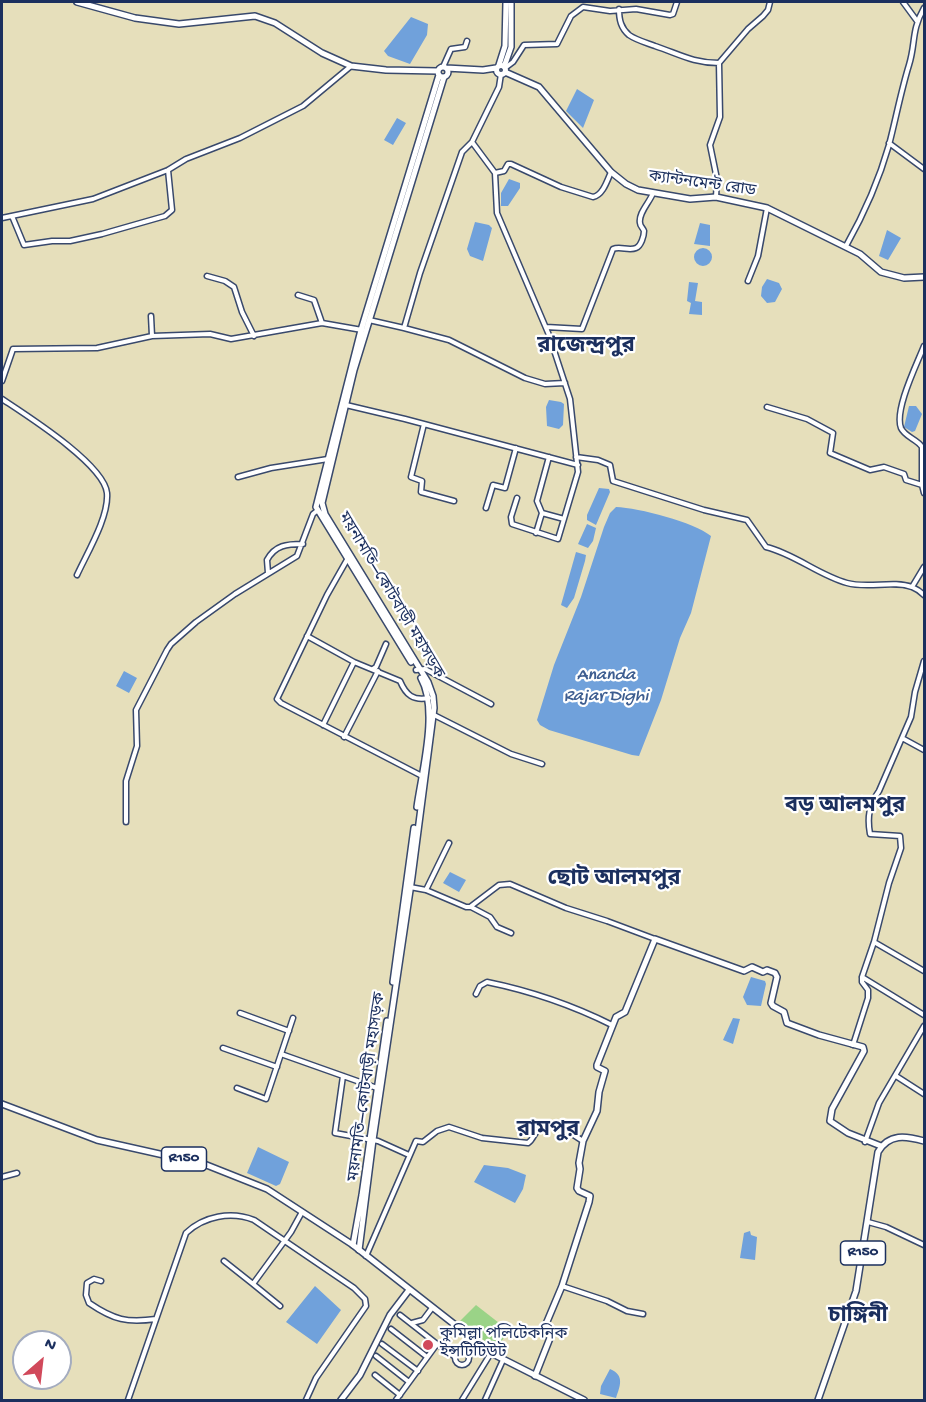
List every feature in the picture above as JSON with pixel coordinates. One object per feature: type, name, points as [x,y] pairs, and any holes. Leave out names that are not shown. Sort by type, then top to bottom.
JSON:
[{"type":"main road","points":[[77,2],[135,18],[179,24],[262,17],[275,22],[322,53],[351,66],[443,72],[501,69]]},
{"type":"main road","points":[[501,69],[506,46],[506,2]]},
{"type":"main road","points":[[501,69],[511,47],[511,2]]},
{"type":"main road","name":"ক্যান্টনমেন্ট রোড","points":[[501,69],[539,87],[611,172],[638,190],[690,199],[716,197],[767,208],[846,246],[882,272],[904,278],[924,277]]},
{"type":"main road","name":"ময়নামতি–কোটবাড়ী মহাসড়ক","points":[[360,1250],[377,1088],[434,715],[431,690],[316,502],[363,331],[443,72]]},
{"type":"main road","name":"ময়নামতি–কোটবাড়ী মহাসড়ক","points":[[320,509],[363,331],[369,320],[394,232]]},
{"type":"main road","name":"ময়নামতি–কোটবাড়ী মহাসড়ক","points":[[353,1245],[411,887],[424,776],[429,698],[418,669]]},
{"type":"main road","points":[[535,1376],[550,1338],[546,1324],[562,1286],[590,1199],[577,1188],[583,1141],[599,1103],[599,1092],[605,1071],[597,1065],[617,1015],[625,1012],[655,939],[744,971],[752,967],[763,972],[767,970],[775,973],[777,977],[771,1003],[784,1012],[787,1023],[863,1047],[864,1051],[832,1108],[830,1121],[865,1142],[881,1146],[900,1136],[924,1140]]},
{"type":"main road","name":"R150","points":[[2,1104],[97,1140],[215,1167],[267,1190],[303,1211],[360,1250],[491,1353],[584,1401]]},
{"type":"main road","name":"R150","points":[[818,1401],[856,1291],[878,1152],[881,1146]]},
{"type":"main road","points":[[341,1401],[360,1374],[390,1314],[409,1290]]},
{"type":"street","points":[[404,328],[420,273],[462,152],[472,142],[499,87],[501,69],[513,62],[524,45],[557,44],[571,16],[583,7],[610,11],[636,9],[672,15],[677,2]]},
{"type":"street","points":[[716,197],[717,179],[710,145],[720,117],[719,63],[740,37],[763,16],[770,2]]},
{"type":"street","points":[[903,2],[917,21]]},
{"type":"street","points":[[846,246],[867,207],[889,143],[901,89],[910,63],[917,21],[924,8]]},
{"type":"street","points":[[619,9],[622,28],[630,36],[682,58],[719,63]]},
{"type":"street","points":[[443,72],[450,50],[465,47],[467,41]]},
{"type":"street","points":[[2,218],[93,199],[168,170],[186,159],[240,138],[303,106],[351,66]]},
{"type":"street","points":[[472,142],[495,173],[497,213],[546,327],[570,399],[578,477],[558,539],[512,524],[511,518],[518,498]]},
{"type":"street","points":[[889,143],[924,169]]},
{"type":"street","points":[[495,173],[504,171],[508,164],[511,164],[553,184],[593,197],[598,196],[601,192],[611,172]]},
{"type":"street","points":[[12,216],[24,245],[52,240],[70,241],[135,226],[165,216],[171,210],[168,170]]},
{"type":"street","points":[[546,327],[580,330],[583,328],[613,249],[617,247],[636,248],[640,245],[644,231],[640,221],[643,209],[649,203],[653,193]]},
{"type":"street","points":[[748,281],[758,256],[767,208]]},
{"type":"street","points":[[207,276],[225,281],[234,287],[242,312],[254,336]]},
{"type":"street","points":[[298,295],[314,300],[322,323]]},
{"type":"street","points":[[151,316],[152,336]]},
{"type":"street","points":[[369,320],[449,340],[525,378],[545,384],[565,383]]},
{"type":"street","points":[[2,381],[13,349],[97,348],[152,336],[210,334],[231,339],[322,323],[363,331]]},
{"type":"street","points":[[924,346],[900,417],[904,433],[920,443],[922,447],[924,493]]},
{"type":"street","points":[[2,399],[69,446],[95,472],[107,490],[106,506],[77,575]]},
{"type":"street","points":[[345,405],[578,465]]},
{"type":"street","points":[[768,407],[807,419],[833,433],[830,453],[870,470],[884,467],[904,474],[906,480],[922,484]]},
{"type":"street","points":[[424,424],[411,477],[422,481],[421,492],[454,501]]},
{"type":"street","points":[[486,508],[493,485],[505,488],[516,448]]},
{"type":"street","points":[[536,533],[542,513],[537,501],[549,457]]},
{"type":"street","points":[[576,458],[598,460],[610,465],[613,482],[704,510],[747,520],[766,547],[783,551],[824,575],[865,587],[912,587],[924,595]]},
{"type":"street","points":[[238,477],[271,468],[328,459]]},
{"type":"street","points":[[126,822],[126,781],[137,746],[136,710],[167,650],[195,622],[297,556],[313,514],[320,509]]},
{"type":"street","points":[[542,513],[564,519]]},
{"type":"street","points":[[268,573],[267,560],[271,552],[287,544],[303,544]]},
{"type":"street","points":[[349,558],[307,636],[277,699],[344,737],[424,776]]},
{"type":"street","points":[[912,587],[924,567]]},
{"type":"street","points":[[307,636],[354,662],[402,682],[404,691],[414,698],[429,698]]},
{"type":"street","points":[[372,669],[376,667],[386,644]]},
{"type":"street","points":[[853,1045],[868,998],[868,990],[862,982],[862,977],[901,848],[900,836],[870,834],[870,807],[912,717],[915,692],[924,661]]},
{"type":"street","points":[[323,725],[354,662]]},
{"type":"street","points":[[418,669],[425,669],[490,704]]},
{"type":"street","points":[[344,737],[378,671]]},
{"type":"street","points":[[434,715],[511,754],[542,764]]},
{"type":"street","points":[[902,738],[924,750]]},
{"type":"street","points":[[426,890],[449,843]]},
{"type":"street","points":[[470,907],[499,885],[510,884],[566,908],[655,939]]},
{"type":"street","points":[[411,887],[426,890],[444,899],[470,907],[485,914],[497,927],[511,933]]},
{"type":"street","points":[[874,942],[924,971]]},
{"type":"street","points":[[862,977],[924,1015]]},
{"type":"street","points":[[477,994],[480,986],[485,982],[516,988],[566,1004],[612,1025]]},
{"type":"street","points":[[240,1013],[289,1031]]},
{"type":"street","points":[[237,1088],[266,1099],[293,1018]]},
{"type":"street","points":[[865,1142],[879,1103],[924,1026]]},
{"type":"street","points":[[223,1048],[277,1066]]},
{"type":"street","points":[[281,1054],[377,1088]]},
{"type":"street","points":[[343,1076],[334,1131],[337,1134],[371,1140],[409,1155]]},
{"type":"street","points":[[896,1076],[924,1094]]},
{"type":"street","points":[[366,1256],[416,1142],[423,1142],[437,1131],[449,1127],[482,1137],[528,1143],[539,1128],[553,1125],[583,1141]]},
{"type":"street","points":[[353,1163],[357,1137]]},
{"type":"street","points":[[2,1177],[17,1173]]},
{"type":"street","points":[[252,1284],[303,1211]]},
{"type":"street","points":[[128,1401],[186,1233],[193,1226],[213,1218],[242,1215],[254,1220],[354,1288],[365,1299],[366,1305],[316,1378],[306,1401]]},
{"type":"street","points":[[868,1222],[886,1227],[924,1245]]},
{"type":"street","points":[[224,1262],[280,1306]]},
{"type":"street","points":[[101,1281],[94,1279],[87,1283],[86,1295],[89,1304],[115,1319],[131,1321],[156,1319]]},
{"type":"street","points":[[562,1286],[607,1301],[627,1311],[643,1314]]},
{"type":"street","points":[[411,1323],[423,1320],[432,1308]]},
{"type":"street","points":[[400,1315],[455,1357],[459,1364],[463,1365],[468,1360],[466,1352],[474,1340]]},
{"type":"street","points":[[423,1320],[424,1334]]},
{"type":"street","points":[[391,1329],[427,1357]]},
{"type":"street","points":[[382,1344],[418,1371]]},
{"type":"street","points":[[396,1401],[437,1344]]},
{"type":"street","points":[[455,1357],[460,1351],[466,1352]]},
{"type":"street","points":[[462,1401],[491,1353]]},
{"type":"street","points":[[376,1356],[409,1382]]},
{"type":"street","points":[[484,1401],[503,1360]]},
{"type":"street","points":[[375,1375],[400,1395]]},
{"type":"green space","points":[[476,1305],[508,1330],[497,1350],[459,1322]]},
{"type":"water","points":[[411,17],[428,24],[427,35],[410,64],[388,56],[384,51]]},
{"type":"water","points":[[577,89],[594,100],[583,128],[566,111]]},
{"type":"water","points":[[397,118],[406,123],[393,145],[384,140]]},
{"type":"water","points":[[509,179],[520,183],[520,188],[508,206],[501,206],[501,193]]},
{"type":"water","points":[[475,222],[489,225],[492,228],[483,261],[470,256],[467,249]]},
{"type":"water","points":[[700,223],[710,225],[710,246],[694,244]]},
{"type":"water","points":[[887,230],[901,238],[888,260],[879,256]]},
{"type":"water","points":[[703,248],[709,251],[712,257],[709,263],[703,266],[697,263],[694,257],[697,251]]},
{"type":"water","points":[[767,279],[779,283],[782,289],[775,302],[767,303],[761,296],[762,287]]},
{"type":"water","points":[[689,282],[698,283],[695,301],[702,302],[702,315],[689,314],[691,303],[687,301]]},
{"type":"water","points":[[549,400],[564,404],[563,425],[559,429],[547,426],[546,407]]},
{"type":"water","points":[[909,406],[916,406],[922,414],[915,431],[912,432],[904,427]]},
{"type":"water","points":[[599,488],[609,489],[610,492],[596,525],[587,520],[587,515]]},
{"type":"water","name":"Ananda Rajar Dighi","points":[[616,507],[666,517],[692,526],[711,536],[691,613],[639,756],[549,730],[540,725],[537,720],[554,665],[581,597],[604,527],[610,513]]},
{"type":"water","points":[[587,524],[596,528],[593,541],[588,548],[578,544]]},
{"type":"water","points":[[576,552],[586,555],[574,598],[567,608],[561,605]]},
{"type":"water","points":[[124,671],[137,678],[129,693],[116,686]]},
{"type":"water","points":[[450,872],[466,880],[459,892],[443,883]]},
{"type":"water","points":[[751,977],[765,981],[761,1006],[747,1005],[743,997]]},
{"type":"water","points":[[733,1018],[740,1019],[733,1044],[723,1040]]},
{"type":"water","points":[[258,1147],[289,1162],[280,1184],[276,1186],[247,1173]]},
{"type":"water","points":[[484,1165],[508,1168],[526,1175],[523,1189],[515,1203],[474,1182]]},
{"type":"water","points":[[750,1231],[751,1235],[757,1237],[755,1260],[740,1258],[744,1233]]},
{"type":"water","points":[[315,1286],[341,1310],[317,1344],[286,1322]]},
{"type":"water","points":[[610,1369],[615,1371],[620,1378],[616,1398],[600,1394],[601,1386]]},
{"type":"place","name":"কুমিল্লা পলিটেকনিক ইন্সটিটিউট","points":[[428,1345]]},
{"type":"district","name":"রাজেন্দ্রপুর","points":[[586,348]]},
{"type":"district","name":"বড় আলমপুর","points":[[845,808]]},
{"type":"district","name":"ছোট আলমপুর","points":[[614,881]]},
{"type":"district","name":"রামপুর","points":[[548,1132]]},
{"type":"district","name":"চাঙ্গিনী","points":[[858,1318]]}]
